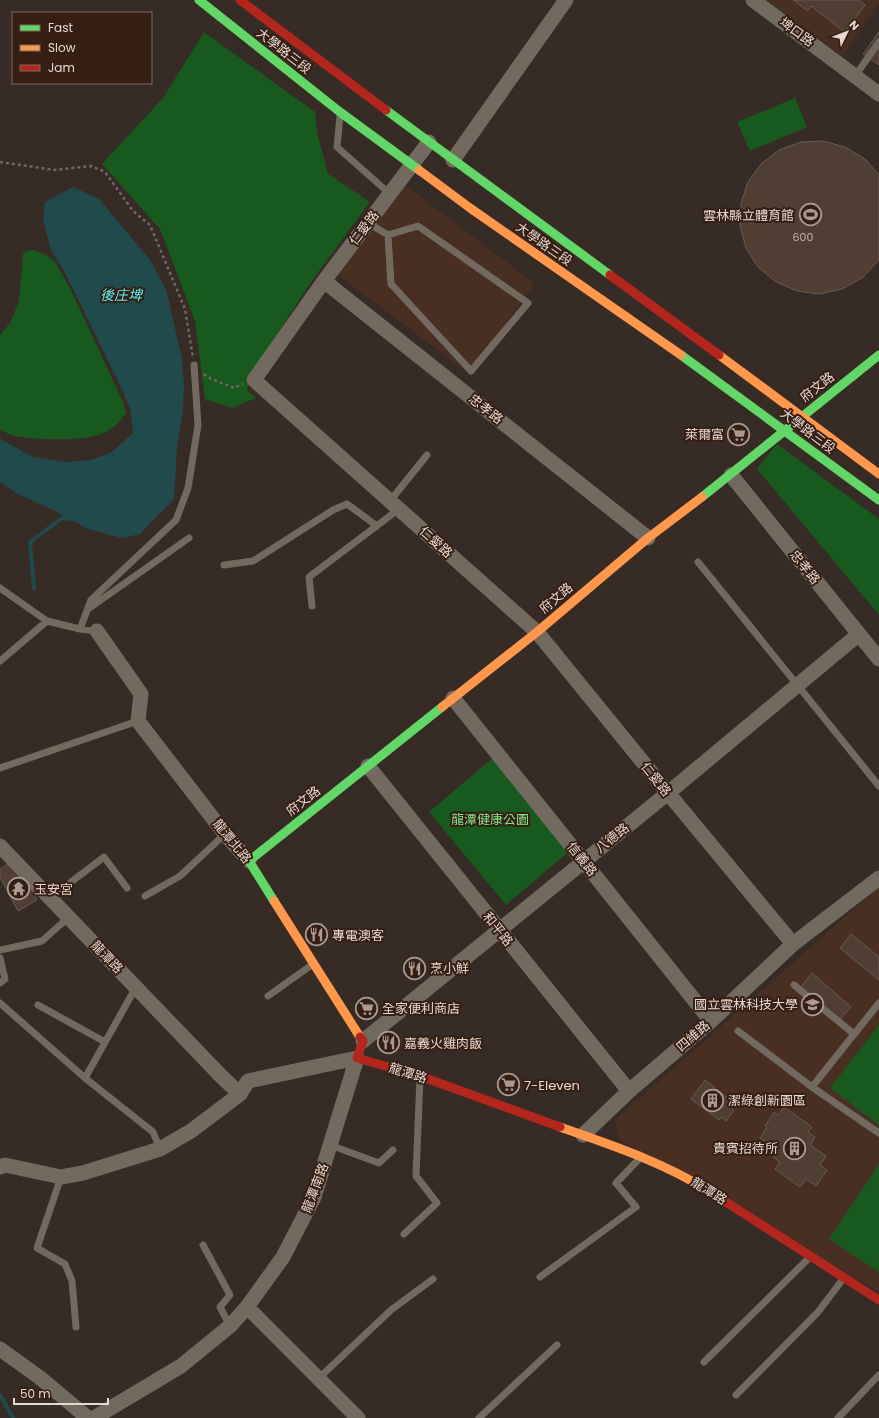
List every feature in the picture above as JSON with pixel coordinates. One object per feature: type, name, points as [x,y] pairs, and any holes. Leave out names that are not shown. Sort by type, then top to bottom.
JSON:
[{"type":"street","name":"大學路三段","points":[[199,0],[340,112],[470,208],[716,380],[879,500]]},
{"type":"street","name":"大學路三段","points":[[240,0],[453,160],[879,474]]},
{"type":"street","points":[[453,160],[566,0]]},
{"type":"street","name":"埤口路","points":[[753,0],[879,94]]},
{"type":"street","name":"仁愛路","points":[[429,142],[324,281],[254,380],[537,632],[668,794],[794,944]]},
{"type":"street","name":"忠孝路","points":[[324,281],[648,538]]},
{"type":"street","name":"府文路","points":[[249,861],[537,632],[648,538],[731,475],[879,355]]},
{"type":"street","name":"忠孝路","points":[[731,475],[879,659]]},
{"type":"street","points":[[98,631],[141,694],[138,721]]},
{"type":"street","name":"八德路","points":[[363,1041],[668,794],[859,634]]},
{"type":"street","name":"信義路","points":[[453,698],[711,1021]]},
{"type":"street","name":"龍潭北路","points":[[138,721],[225,834],[249,861],[363,1041]]},
{"type":"street","name":"和平路","points":[[368,766],[630,1091]]},
{"type":"street","name":"龍潭路","points":[[0,846],[240,1094],[248,1081],[357,1058],[420,1076],[642,1157],[686,1177],[879,1300]]},
{"type":"street","name":"四維路","points":[[583,1135],[630,1091],[711,1021],[794,944],[879,878]]},
{"type":"street","points":[[357,1058],[363,1041]]},
{"type":"street","name":"龍潭南路","points":[[94,1418],[181,1366],[230,1326],[248,1307],[283,1257],[314,1197],[357,1058]]},
{"type":"street","points":[[0,1167],[6,1165],[61,1178],[83,1173],[160,1149],[191,1131],[240,1094]]},
{"type":"street","points":[[248,1307],[358,1418]]},
{"type":"street","points":[[0,1349],[39,1376],[88,1418]]},
{"type":"lane","points":[[855,76],[879,42]]},
{"type":"lane","points":[[340,112],[337,147],[390,194]]},
{"type":"lane","points":[[368,223],[388,235],[418,226],[528,303],[471,371],[391,284],[388,235]]},
{"type":"lane","points":[[80,629],[92,600],[176,520],[188,488],[198,425],[194,365]]},
{"type":"lane","points":[[312,606],[309,577],[377,526],[394,505],[428,455]]},
{"type":"lane","points":[[224,564],[253,561],[333,510],[347,504],[377,526]]},
{"type":"lane","points":[[88,609],[189,538]]},
{"type":"lane","points":[[698,562],[879,786]]},
{"type":"lane","points":[[0,588],[47,621],[80,629],[98,631]]},
{"type":"lane","points":[[0,661],[47,621]]},
{"type":"lane","points":[[0,768],[138,721]]},
{"type":"lane","points":[[144,896],[180,876],[225,834]]},
{"type":"lane","points":[[50,898],[104,857],[127,888]]},
{"type":"lane","points":[[0,950],[42,941],[69,918]]},
{"type":"lane","points":[[0,958],[5,979],[0,983]]},
{"type":"lane","points":[[268,996],[314,963]]},
{"type":"lane","points":[[794,985],[854,1034]]},
{"type":"lane","points":[[85,1078],[136,987]]},
{"type":"lane","points":[[0,1003],[85,1078],[153,1132],[160,1149]]},
{"type":"lane","points":[[812,1087],[879,1003]]},
{"type":"lane","points":[[38,1005],[105,1042]]},
{"type":"lane","points":[[738,1031],[812,1087],[879,1133]]},
{"type":"lane","points":[[404,1234],[437,1203],[416,1176],[420,1076]]},
{"type":"lane","points":[[330,1144],[379,1163],[393,1150]]},
{"type":"lane","points":[[540,1277],[636,1207],[616,1183],[642,1157]]},
{"type":"lane","points":[[61,1178],[37,1248],[66,1264],[72,1281],[76,1327]]},
{"type":"lane","points":[[203,1245],[230,1295],[220,1307],[230,1326]]},
{"type":"lane","points":[[704,1362],[810,1256]]},
{"type":"lane","points":[[736,1395],[818,1312],[844,1278]]},
{"type":"lane","points":[[319,1378],[391,1310],[433,1280]]},
{"type":"lane","points":[[479,1418],[557,1345]]},
{"type":"lane","points":[[838,1418],[879,1375]]},
{"type":"path","points":[[0,162],[55,170],[91,166],[105,172],[133,211],[150,225],[185,309],[194,365],[207,377],[234,388],[254,380]]},
{"type":"shaded area","points":[[767,0],[879,0],[879,2],[843,56]]},
{"type":"shaded area","points":[[405,185],[535,284],[468,373],[337,274]]},
{"type":"shaded area","name":"國立雲林科技大學","points":[[879,887],[879,1292],[619,1139],[615,1120]]},
{"type":"green space","points":[[204,32],[315,112],[317,132],[328,174],[370,202],[311,282],[250,376],[247,390],[256,398],[232,408],[205,399],[195,321],[160,229],[102,164],[163,98]]},
{"type":"green space","points":[[795,98],[807,127],[750,151],[737,122]]},
{"type":"green space","points":[[33,250],[45,254],[55,262],[71,290],[123,402],[126,412],[118,424],[106,432],[74,439],[48,439],[14,436],[0,429],[0,335],[10,323],[19,301],[23,254],[27,251]]},
{"type":"green space","points":[[777,444],[879,519],[879,615],[757,469]]},
{"type":"green space","name":"龍潭健康公園","points":[[494,757],[570,851],[506,905],[429,812]]},
{"type":"green space","points":[[879,1025],[879,1125],[830,1088]]},
{"type":"green space","points":[[879,1164],[879,1272],[829,1239]]},
{"type":"water","name":"後庄埤","points":[[73,187],[99,199],[151,261],[167,292],[182,360],[184,383],[183,409],[177,448],[174,499],[140,534],[122,538],[88,529],[53,510],[16,493],[0,482],[0,439],[33,457],[64,462],[91,460],[112,452],[133,433],[130,408],[63,269],[51,250],[43,219],[45,202]]},
{"type":"building","points":[[793,0],[859,0],[865,5],[845,32],[811,6],[808,11]]},
{"type":"building","points":[[879,32],[879,65],[863,54]]},
{"type":"building","name":"雲林縣立體育館","points":[[823,141],[845,147],[865,159],[879,175],[879,260],[862,278],[842,289],[819,294],[797,291],[776,282],[758,267],[746,248],[740,226],[741,203],[748,182],[761,164],[779,150],[801,142]]},
{"type":"building","name":"玉安宮","points":[[15,860],[37,900],[18,911],[0,877],[0,869]]},
{"type":"building","points":[[851,934],[879,957],[879,980],[840,948]]},
{"type":"building","points":[[812,973],[851,1007],[838,1021],[800,988]]},
{"type":"building","name":"潔綠創新園區","points":[[705,1080],[733,1102],[729,1106],[734,1110],[726,1121],[721,1117],[719,1120],[691,1099]]},
{"type":"building","name":"貴賓招待所","points":[[784,1107],[812,1127],[808,1132],[815,1137],[810,1145],[826,1156],[820,1165],[827,1170],[816,1186],[806,1179],[800,1187],[775,1169],[780,1162],[773,1157],[778,1150],[760,1138],[767,1127],[765,1126],[774,1112],[778,1115]]},
{"type":"waterway","points":[[34,588],[30,542],[62,518],[74,519]]},
{"type":"waterway","points":[[0,1395],[13,1418]]},
{"type":"traffic: fast","points":[[199,0],[340,112],[419,170]]},
{"type":"traffic: fast","points":[[386,110],[610,275]]},
{"type":"traffic: fast","points":[[681,355],[879,500]]},
{"type":"traffic: fast","points":[[702,497],[879,355]]},
{"type":"traffic: fast","points":[[274,901],[249,861],[442,707]]},
{"type":"traffic: slow","points":[[419,170],[470,208],[681,355]]},
{"type":"traffic: slow","points":[[719,355],[879,474]]},
{"type":"traffic: slow","points":[[442,707],[537,632],[648,538],[702,497]]},
{"type":"traffic: slow","points":[[274,901],[360,1037]]},
{"type":"traffic: slow","points":[[560,1127],[616,1147],[672,1170],[707,1190]]},
{"type":"traffic: jam","points":[[240,0],[386,110]]},
{"type":"traffic: jam","points":[[610,275],[719,355]]},
{"type":"traffic: jam","points":[[360,1037],[363,1041],[357,1058],[420,1076],[560,1127]]},
{"type":"traffic: jam","points":[[707,1190],[879,1300]]},
{"type":"place","name":"雲林縣立體育館","points":[[810,215]]},
{"type":"place","name":"萊爾富","points":[[739,434]]},
{"type":"place","name":"玉安宮","points":[[18,889]]},
{"type":"place","name":"專電澳客","points":[[317,935]]},
{"type":"place","name":"烹小鮮","points":[[415,968]]},
{"type":"place","name":"國立雲林科技大學","points":[[813,1004]]},
{"type":"place","name":"全家便利商店","points":[[367,1008]]},
{"type":"place","name":"嘉義火雞肉飯","points":[[389,1043]]},
{"type":"place","name":"7-Eleven","points":[[509,1085]]},
{"type":"place","name":"潔綠創新園區","points":[[712,1100]]},
{"type":"place","name":"貴賓招待所","points":[[794,1148]]}]
